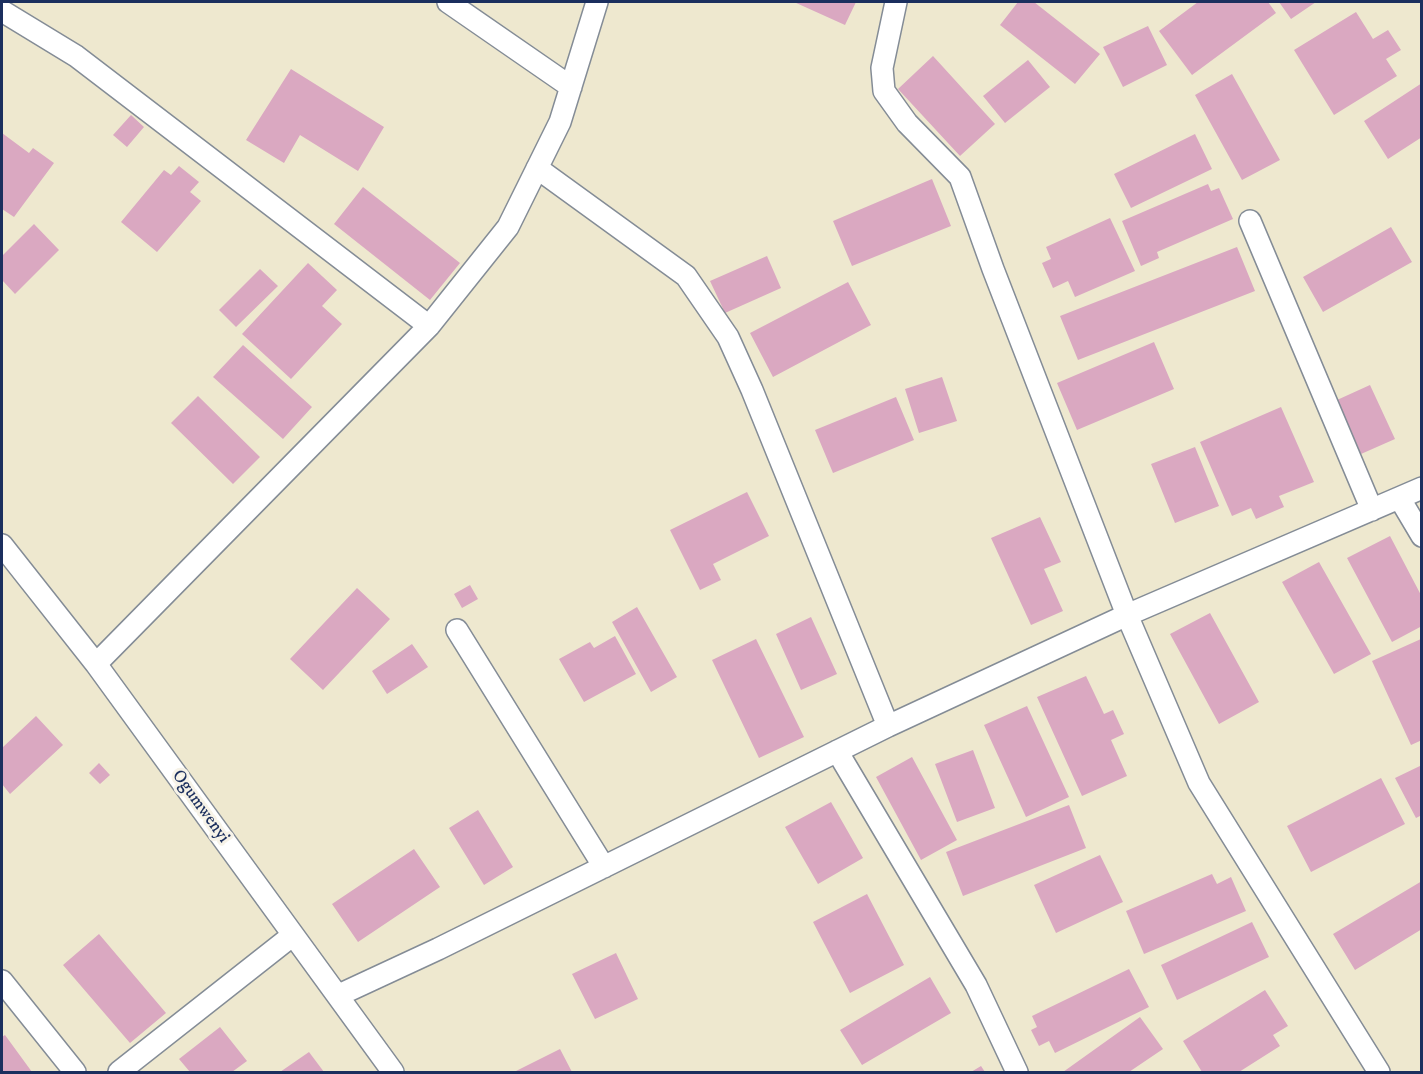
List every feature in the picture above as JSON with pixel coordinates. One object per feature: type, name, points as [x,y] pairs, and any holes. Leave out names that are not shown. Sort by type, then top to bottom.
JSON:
[{"type":"street","points":[[448,2],[571,87]]},
{"type":"street","points":[[96,664],[429,326],[508,227],[560,122],[597,2]]},
{"type":"street","points":[[896,2],[882,68],[884,91],[907,123],[960,177],[997,280],[1127,615],[1199,783],[1379,1072]]},
{"type":"street","points":[[2,11],[76,56],[429,326]]},
{"type":"street","points":[[537,168],[686,276],[728,337],[752,390],[888,726]]},
{"type":"street","points":[[1250,220],[1372,510]]},
{"type":"street","points":[[339,995],[888,726],[1127,615],[1422,488]]},
{"type":"street","points":[[1400,499],[1422,537]]},
{"type":"street","name":"Ogumwenyi","points":[[2,544],[96,664],[393,1072]]},
{"type":"street","points":[[457,630],[604,867]]},
{"type":"street","points":[[837,751],[976,985],[1017,1072]]},
{"type":"street","points":[[119,1072],[293,935]]},
{"type":"street","points":[[2,981],[75,1072]]},
{"type":"building","points":[[794,2],[856,2],[845,25]]},
{"type":"building","points":[[1018,2],[1034,2],[1100,54],[1075,84],[1000,25]]},
{"type":"building","points":[[1198,2],[1268,2],[1276,13],[1192,75],[1159,31]]},
{"type":"building","points":[[1279,2],[1316,2],[1291,19]]},
{"type":"building","points":[[1356,12],[1373,39],[1388,30],[1401,50],[1386,59],[1397,76],[1334,115],[1294,50]]},
{"type":"building","points":[[1148,26],[1167,65],[1123,87],[1103,47]]},
{"type":"building","points":[[933,56],[995,124],[960,156],[898,89]]},
{"type":"building","points":[[1028,60],[1050,87],[1005,123],[983,96]]},
{"type":"building","points":[[291,69],[384,127],[358,171],[300,135],[284,163],[246,140]]},
{"type":"building","points":[[1232,74],[1280,160],[1242,180],[1195,95]]},
{"type":"building","points":[[1422,83],[1422,137],[1388,159],[1364,121]]},
{"type":"building","points":[[131,115],[144,127],[127,147],[113,135]]},
{"type":"building","points":[[2,133],[29,153],[33,148],[54,163],[14,217],[2,209]]},
{"type":"building","points":[[1195,134],[1212,169],[1131,208],[1114,174]]},
{"type":"building","points":[[179,166],[199,182],[190,192],[201,201],[157,252],[121,222],[164,170],[171,175]]},
{"type":"building","points":[[932,179],[951,226],[852,266],[833,221]]},
{"type":"building","points":[[1208,184],[1211,191],[1219,188],[1233,219],[1157,252],[1159,258],[1141,266],[1122,221]]},
{"type":"building","points":[[363,187],[460,263],[430,300],[334,224]]},
{"type":"building","points":[[1110,218],[1135,271],[1075,297],[1068,281],[1053,288],[1042,263],[1051,259],[1046,247]]},
{"type":"building","points":[[34,224],[59,250],[15,294],[2,280],[2,256]]},
{"type":"building","points":[[1391,227],[1412,262],[1323,312],[1303,277]]},
{"type":"building","points":[[1237,247],[1255,291],[1078,360],[1060,316]]},
{"type":"building","points":[[767,256],[781,288],[725,313],[710,281]]},
{"type":"building","points":[[308,263],[337,290],[322,306],[342,324],[291,379],[242,334]]},
{"type":"building","points":[[260,269],[278,286],[236,327],[219,310]]},
{"type":"building","points":[[848,282],[871,325],[773,377],[750,333]]},
{"type":"building","points":[[1154,342],[1174,389],[1077,430],[1057,383]]},
{"type":"building","points":[[243,345],[312,407],[283,439],[213,377]]},
{"type":"building","points":[[942,377],[957,421],[919,433],[905,389]]},
{"type":"building","points":[[1370,385],[1395,439],[1361,454],[1337,400]]},
{"type":"building","points":[[198,396],[260,457],[233,484],[171,423]]},
{"type":"building","points":[[896,397],[914,440],[833,473],[815,430]]},
{"type":"building","points":[[1281,407],[1314,482],[1279,496],[1284,507],[1256,519],[1251,508],[1232,516],[1200,442]]},
{"type":"building","points":[[1195,447],[1219,506],[1175,523],[1151,464]]},
{"type":"building","points":[[747,492],[769,536],[713,564],[721,580],[700,590],[670,530]]},
{"type":"building","points":[[1040,517],[1061,562],[1044,569],[1063,611],[1031,625],[991,538]]},
{"type":"building","points":[[1390,536],[1422,597],[1422,626],[1392,642],[1347,558]]},
{"type":"building","points":[[1319,562],[1371,654],[1334,674],[1282,582]]},
{"type":"building","points":[[470,585],[478,599],[462,608],[454,594]]},
{"type":"building","points":[[357,588],[390,619],[323,690],[290,659]]},
{"type":"building","points":[[637,607],[677,677],[651,692],[612,622]]},
{"type":"building","points":[[1210,613],[1259,702],[1219,724],[1170,634]]},
{"type":"building","points":[[811,617],[837,674],[801,690],[776,634]]},
{"type":"building","points":[[615,636],[636,674],[584,702],[559,659],[590,642],[594,648]]},
{"type":"building","points":[[756,639],[804,737],[759,758],[712,660]]},
{"type":"building","points":[[1421,639],[1422,740],[1411,745],[1372,661]]},
{"type":"building","points":[[412,644],[428,667],[387,694],[372,671]]},
{"type":"building","points":[[1086,676],[1104,714],[1113,710],[1124,734],[1111,740],[1127,776],[1082,796],[1037,697]]},
{"type":"building","points":[[1027,706],[1069,797],[1026,817],[984,725]]},
{"type":"building","points":[[36,716],[63,745],[10,794],[2,784],[2,748]]},
{"type":"building","points":[[973,750],[995,808],[957,822],[935,764]]},
{"type":"building","points":[[912,757],[957,840],[921,860],[876,777]]},
{"type":"building","points":[[99,763],[110,775],[100,784],[89,773]]},
{"type":"building","points":[[1422,765],[1422,815],[1416,818],[1395,778]]},
{"type":"building","points":[[1381,778],[1405,824],[1311,872],[1287,826]]},
{"type":"building","points":[[831,802],[863,858],[818,884],[785,827]]},
{"type":"building","points":[[1069,805],[1086,848],[963,896],[946,852]]},
{"type":"building","points":[[478,810],[513,867],[484,885],[449,828]]},
{"type":"building","points":[[414,849],[440,887],[358,942],[332,904]]},
{"type":"building","points":[[1100,855],[1123,902],[1056,933],[1034,885]]},
{"type":"building","points":[[1212,874],[1217,884],[1231,877],[1246,911],[1144,954],[1126,911]]},
{"type":"building","points":[[1422,881],[1422,929],[1355,970],[1333,934]]},
{"type":"building","points":[[867,894],[904,965],[850,993],[813,922]]},
{"type":"building","points":[[1252,922],[1269,957],[1177,1000],[1161,965]]},
{"type":"building","points":[[99,934],[166,1013],[130,1043],[63,965]]},
{"type":"building","points":[[616,953],[638,999],[595,1019],[572,974]]},
{"type":"building","points":[[1129,969],[1149,1007],[1055,1053],[1049,1041],[1039,1046],[1031,1030],[1037,1027],[1032,1016]]},
{"type":"building","points":[[930,977],[951,1013],[862,1065],[840,1030]]},
{"type":"building","points":[[1265,990],[1288,1026],[1273,1035],[1280,1046],[1239,1072],[1202,1072],[1183,1041]]},
{"type":"building","points":[[1140,1017],[1163,1049],[1129,1072],[1063,1072]]},
{"type":"building","points":[[220,1027],[247,1061],[232,1072],[190,1072],[179,1059]]},
{"type":"building","points":[[5,1035],[32,1072],[2,1072],[2,1037]]},
{"type":"building","points":[[560,1049],[572,1072],[514,1072]]},
{"type":"building","points":[[309,1052],[324,1072],[280,1072]]},
{"type":"building","points":[[981,1066],[985,1072],[971,1072]]}]
